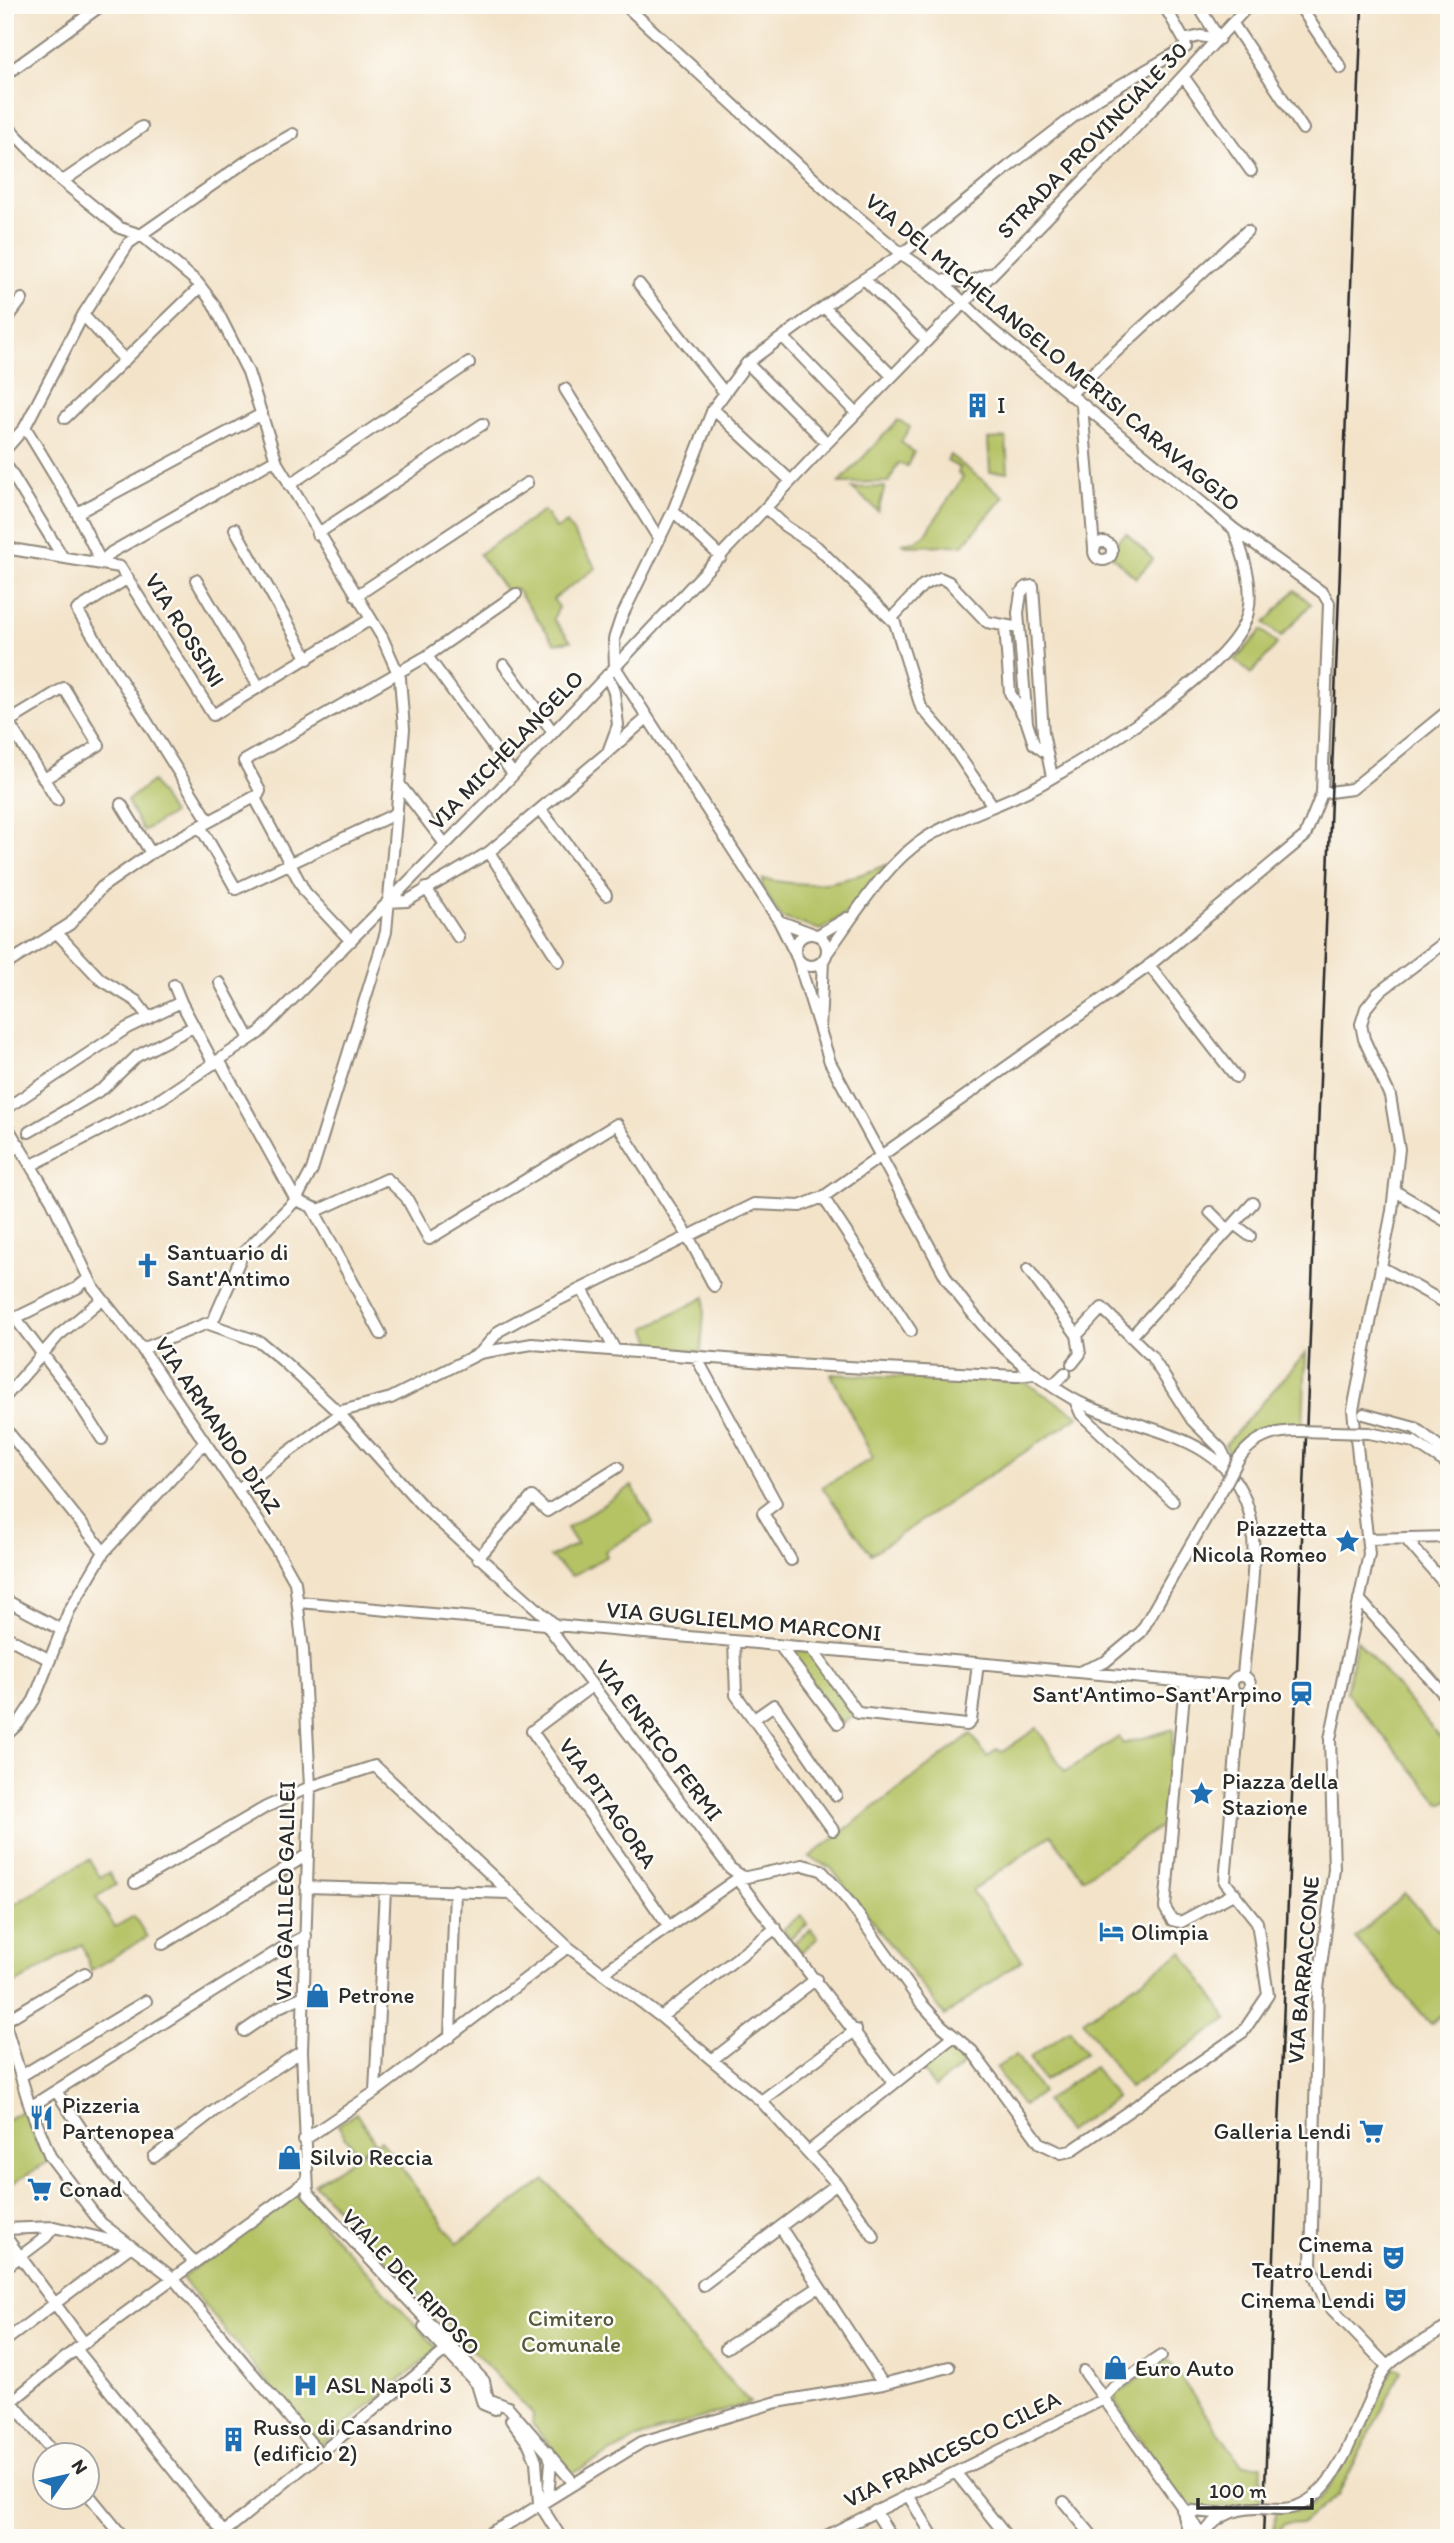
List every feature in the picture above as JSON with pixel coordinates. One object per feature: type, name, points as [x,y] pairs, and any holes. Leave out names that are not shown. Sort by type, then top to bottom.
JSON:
[{"type":"street","points":[[5,75],[102,5]]},
{"type":"street","name":"VIA DEL MICHELANGELO MERISI CARAVAGGIO","points":[[625,5],[817,183],[902,254],[940,279],[1069,395],[1234,529],[1247,571],[1251,595],[1248,615],[1240,630],[1196,680],[1052,777],[928,837],[905,853],[852,914],[825,957]]},
{"type":"street","points":[[608,752],[618,725],[611,671],[614,639],[621,618],[673,511],[713,409],[724,392],[747,363],[902,254],[1098,98],[1186,47],[1164,5]]},
{"type":"street","points":[[1198,5],[1219,39]]},
{"type":"street","name":"STRADA PROVINCIALE 30","points":[[964,303],[1249,5]]},
{"type":"street","points":[[1299,5],[1341,68]]},
{"type":"street","points":[[1233,24],[1303,129]]},
{"type":"street","points":[[1184,40],[1200,36],[1219,39]]},
{"type":"street","points":[[1183,76],[1251,171]]},
{"type":"street","points":[[5,124],[27,149],[63,181],[120,228],[141,235],[200,287],[230,334],[248,372],[276,459],[317,534],[372,619],[398,672],[404,696],[400,785],[386,932],[312,1170],[296,1200],[243,1253],[223,1302],[209,1324],[142,1349]]},
{"type":"street","points":[[63,181],[142,127]]},
{"type":"street","points":[[5,450],[24,427],[83,315],[129,243],[251,158],[293,134]]},
{"type":"street","points":[[1069,395],[1247,231]]},
{"type":"street","points":[[940,279],[969,282],[994,271]]},
{"type":"street","points":[[864,279],[927,341]]},
{"type":"street","points":[[639,284],[724,392]]},
{"type":"street","points":[[65,418],[200,287]]},
{"type":"street","points":[[5,322],[22,299]]},
{"type":"street","name":"VIA MICHELANGELO","points":[[32,1165],[162,1098],[250,1039],[351,941],[513,775],[827,443],[964,303]]},
{"type":"street","points":[[824,307],[892,376]]},
{"type":"street","points":[[83,315],[125,360]]},
{"type":"street","points":[[784,338],[856,413]]},
{"type":"street","points":[[289,485],[469,363]]},
{"type":"street","points":[[747,363],[827,443]]},
{"type":"street","points":[[565,390],[659,539]]},
{"type":"street","points":[[1082,406],[1094,548]]},
{"type":"street","points":[[713,409],[791,481]]},
{"type":"street","points":[[77,513],[262,414]]},
{"type":"street","points":[[317,534],[483,424]]},
{"type":"street","points":[[24,427],[77,513],[101,562]]},
{"type":"street","points":[[101,562],[112,552],[276,459]]},
{"type":"street","points":[[5,463],[61,556]]},
{"type":"street","points":[[356,596],[527,483]]},
{"type":"street","points":[[766,508],[785,526],[817,547],[895,623],[920,707],[942,731],[993,806]]},
{"type":"street","points":[[673,511],[721,557]]},
{"type":"street","points":[[235,529],[308,659]]},
{"type":"street","points":[[480,1353],[499,1331],[687,1234],[754,1204],[800,1206],[823,1197],[1149,965],[1305,836],[1322,793],[1329,603],[1323,593],[1234,529]]},
{"type":"street","points":[[5,548],[101,562]]},
{"type":"street","name":"VIA ROSSINI","points":[[101,562],[120,567],[213,715],[259,687]]},
{"type":"street","points":[[128,578],[77,610],[204,823],[236,889],[397,813]]},
{"type":"street","points":[[891,619],[923,585],[940,578],[950,582],[987,622],[1019,628]]},
{"type":"street","points":[[196,580],[259,687],[372,619]]},
{"type":"street","points":[[1027,723],[1019,628],[1021,593],[1026,587],[1033,586],[1046,753],[1052,777]]},
{"type":"street","points":[[5,965],[57,933],[80,915],[103,887],[151,853],[255,798],[260,791],[244,761],[427,656],[516,594]]},
{"type":"street","points":[[1005,625],[1010,693],[1027,723],[1034,744],[1046,753]]},
{"type":"street","points":[[427,656],[513,775]]},
{"type":"street","points":[[504,665],[553,732]]},
{"type":"street","points":[[611,671],[648,718],[779,921],[796,956],[830,1062],[947,1279],[966,1307],[987,1333],[1052,1386],[1075,1400],[1202,1448],[1238,1485]]},
{"type":"street","points":[[44,779],[99,745],[64,688],[7,720],[57,800]]},
{"type":"street","points":[[1322,793],[1352,789],[1449,710]]},
{"type":"street","points":[[387,902],[407,901],[489,852],[648,718]]},
{"type":"street","points":[[400,785],[445,844]]},
{"type":"street","points":[[255,798],[305,892],[351,941]]},
{"type":"street","points":[[121,804],[151,853]]},
{"type":"street","points":[[541,810],[606,895]]},
{"type":"street","points":[[489,852],[559,961]]},
{"type":"street","points":[[426,888],[458,937]]},
{"type":"street","name":"VIA DEL MICHELANGELO MERISI CARAVAGGIO","points":[[814,934],[852,914]]},
{"type":"street","points":[[779,921],[825,940],[821,1038]]},
{"type":"street","points":[[57,933],[100,979],[136,1000],[149,1018]]},
{"type":"street","points":[[796,956],[797,942],[814,934]]},
{"type":"street","name":"VIA BARRACCONE","points":[[1387,2366],[1326,2303],[1311,2266],[1318,1988],[1334,1869],[1330,1739],[1369,1554],[1353,1410],[1395,1191],[1399,1149],[1390,1096],[1364,1039],[1362,1024],[1366,1008],[1378,993],[1449,939]]},
{"type":"street","points":[[796,956],[810,966],[825,957]]},
{"type":"street","points":[[1149,965],[1236,1077]]},
{"type":"street","points":[[220,983],[250,1039]]},
{"type":"street","points":[[174,985],[193,1027],[296,1200],[313,1209],[381,1334]]},
{"type":"street","points":[[5,1109],[127,1028],[181,1002]]},
{"type":"street","points":[[29,1132],[104,1088],[137,1056],[193,1027]]},
{"type":"street","name":"VIA ARMANDO DIAZ","points":[[5,1123],[32,1165],[101,1300],[142,1349],[237,1490],[295,1582],[299,1602]]},
{"type":"street","points":[[313,1209],[332,1206],[387,1179],[406,1197],[429,1239],[617,1124],[687,1234],[714,1286]]},
{"type":"street","points":[[5,1154],[19,1144]]},
{"type":"street","points":[[1395,1191],[1449,1223]]},
{"type":"street","points":[[823,1197],[911,1331]]},
{"type":"street","points":[[1131,1337],[1253,1203]]},
{"type":"street","points":[[1210,1212],[1250,1236]]},
{"type":"street","points":[[1381,1266],[1449,1305]]},
{"type":"street","points":[[1028,1269],[1077,1335],[1080,1354],[1052,1386]]},
{"type":"street","points":[[89,1279],[77,1288],[10,1321],[44,1356],[102,1439]]},
{"type":"street","points":[[582,1289],[614,1348]]},
{"type":"street","points":[[5,1397],[44,1356],[58,1336],[101,1300]]},
{"type":"street","points":[[1077,1335],[1102,1308],[1151,1356],[1192,1420],[1221,1449],[1238,1485],[1249,1511],[1254,1540],[1243,1676],[1251,1685],[1248,1692],[1241,1695]]},
{"type":"street","name":"VIA ENRICO FERMI","points":[[209,1324],[260,1342],[339,1413],[423,1507],[550,1625],[592,1686],[856,2030],[892,2081]]},
{"type":"street","points":[[237,1490],[339,1413],[391,1398],[480,1353],[532,1344],[888,1370],[1016,1376],[1034,1374]]},
{"type":"street","points":[[696,1357],[776,1503],[764,1513],[791,1560]]},
{"type":"street","points":[[1075,1400],[1081,1413],[1173,1500]]},
{"type":"street","points":[[1364,1414],[1415,1428],[1449,1454]]},
{"type":"street","points":[[5,1428],[104,1552]]},
{"type":"street","points":[[1077,1672],[1105,1662],[1141,1632],[1239,1458],[1254,1442],[1267,1435],[1299,1431],[1369,1433],[1414,1442],[1449,1465]]},
{"type":"street","points":[[5,1736],[19,1723],[34,1700],[69,1611],[104,1552],[204,1443]]},
{"type":"street","points":[[478,1558],[532,1497],[547,1511],[618,1467]]},
{"type":"street","points":[[1367,1538],[1449,1538]]},
{"type":"street","points":[[1405,1538],[1449,1589]]},
{"type":"street","points":[[1359,1599],[1449,1700]]},
{"type":"street","points":[[5,1600],[62,1630]]},
{"type":"street","name":"VIA GUGLIELMO MARCONI","points":[[299,1602],[1232,1686]]},
{"type":"street","name":"VIA GALILEO GALILEI","points":[[299,1602],[310,1787],[301,2185]]},
{"type":"street","points":[[5,1636],[50,1660]]},
{"type":"street","points":[[734,1641],[736,1695],[833,1830]]},
{"type":"street","points":[[780,1646],[838,1723]]},
{"type":"street","points":[[811,1648],[858,1713],[967,1725],[971,1721],[978,1664]]},
{"type":"street","points":[[604,1972],[740,1878],[803,1865],[821,1870],[849,1902],[921,2003],[972,2051],[1040,2143],[1061,2153],[1071,2151],[1250,2026],[1265,2001],[1269,1988],[1257,1922],[1225,1882],[1241,1695],[1232,1686],[1235,1678],[1243,1676]]},
{"type":"street","points":[[1185,1682],[1165,1908],[1172,1920],[1181,1922],[1235,1893]]},
{"type":"street","name":"VIA PITAGORA","points":[[592,1686],[532,1731],[669,1927]]},
{"type":"street","points":[[754,1719],[774,1705],[836,1796]]},
{"type":"street","points":[[135,1883],[237,1822],[310,1787],[375,1766],[569,1947],[662,2017],[761,2101],[836,2184],[874,2237]]},
{"type":"street","points":[[163,1944],[307,1855]]},
{"type":"street","points":[[306,1887],[510,1893]]},
{"type":"street","points":[[375,2092],[385,1889]]},
{"type":"street","points":[[450,2037],[454,1890]]},
{"type":"street","points":[[662,2017],[776,1928]]},
{"type":"street","points":[[30,2107],[284,1947],[306,1936]]},
{"type":"street","points":[[304,2140],[375,2092],[569,1947]]},
{"type":"street","points":[[85,1973],[5,2023],[30,2107],[50,2156],[101,2223],[173,2278],[320,2454]]},
{"type":"street","points":[[712,2060],[816,1979]]},
{"type":"street","points":[[244,2031],[279,2007],[304,1996]]},
{"type":"street","points":[[21,2076],[146,2001]]},
{"type":"street","points":[[761,2101],[856,2030]]},
{"type":"street","points":[[808,2152],[954,2036]]},
{"type":"street","points":[[154,2157],[236,2094],[302,2052]]},
{"type":"street","points":[[56,2091],[110,2172],[195,2263]]},
{"type":"street","points":[[703,2285],[836,2184]]},
{"type":"street","points":[[8,2404],[80,2346],[301,2185]]},
{"type":"street","name":"VIALE DEL RIPOSO","points":[[301,2185],[449,2348],[484,2381],[488,2399],[508,2407],[573,2482]]},
{"type":"street","points":[[5,2229],[54,2227],[128,2245]]},
{"type":"street","points":[[5,2268],[46,2238],[54,2227]]},
{"type":"street","points":[[781,2228],[883,2384]]},
{"type":"street","points":[[5,2236],[54,2304],[80,2346],[223,2536],[449,2348]]},
{"type":"street","points":[[5,2341],[128,2245]]},
{"type":"street","points":[[726,2348],[819,2287]]},
{"type":"street","points":[[1182,2510],[1227,2514],[1256,2508],[1299,2507],[1321,2492],[1387,2366],[1449,2326]]},
{"type":"street","name":"VIALE DEL RIPOSO","points":[[449,2348],[477,2384],[483,2404],[505,2413],[521,2432],[537,2467],[546,2476],[573,2482]]},
{"type":"street","name":"VIA FRANCESCO CILEA","points":[[822,2538],[1102,2400],[1114,2387],[1161,2357]]},
{"type":"street","points":[[480,2538],[517,2519],[613,2457],[654,2438],[777,2402],[883,2384],[949,2367]]},
{"type":"street","points":[[1084,2371],[1102,2400],[1110,2404],[1182,2510],[1204,2534],[1227,2514]]},
{"type":"street","points":[[5,2383],[8,2404],[44,2442]]},
{"type":"street","points":[[547,2450],[543,2500],[561,2538]]},
{"type":"street","points":[[956,2473],[1008,2538]]},
{"type":"street","points":[[908,2495],[934,2538]]},
{"type":"street","points":[[1064,2502],[1094,2538]]},
{"type":"street","points":[[1182,2510],[1190,2538]]},
{"type":"street","points":[[102,2511],[124,2538]]},
{"type":"street","points":[[875,2511],[892,2538]]},
{"type":"green space","points":[[898,420],[910,427],[901,442],[914,452],[907,466],[898,463],[889,482],[839,483]]},
{"type":"green space","points":[[1006,438],[1008,472],[990,472],[988,439]]},
{"type":"green space","points":[[950,455],[1004,497],[963,545],[906,546],[902,543],[915,541],[925,535],[963,477],[958,473],[960,468],[947,461]]},
{"type":"green space","points":[[885,487],[878,511],[852,488]]},
{"type":"green space","points":[[544,511],[556,529],[567,523],[596,568],[553,599],[559,607],[553,619],[571,641],[555,643],[516,589],[508,594],[479,554]]},
{"type":"green space","points":[[1126,533],[1153,559],[1136,578],[1112,556],[1113,545]]},
{"type":"green space","points":[[1295,590],[1311,604],[1281,637],[1265,623]]},
{"type":"green space","points":[[1262,630],[1277,644],[1251,674],[1235,660]]},
{"type":"green space","points":[[152,781],[172,814],[143,831],[127,801]]},
{"type":"green space","points":[[888,864],[851,910],[821,930],[782,918],[762,887],[763,879],[798,884],[827,883]]},
{"type":"green space","points":[[705,1297],[701,1352],[654,1346],[646,1328]]},
{"type":"green space","points":[[1306,1353],[1303,1426],[1279,1426],[1262,1430],[1247,1440],[1232,1459],[1225,1445]]},
{"type":"green space","points":[[831,1374],[1024,1382],[1079,1416],[871,1554],[822,1487],[873,1458]]},
{"type":"green space","points":[[632,1486],[653,1523],[605,1551],[607,1556],[572,1576],[550,1557],[577,1544],[567,1528]]},
{"type":"green space","points":[[1357,1640],[1449,1748],[1449,1800],[1441,1804],[1346,1692]]},
{"type":"green space","points":[[785,1648],[811,1652],[856,1713],[841,1724]]},
{"type":"green space","points":[[1037,1728],[1065,1772],[1119,1737],[1123,1744],[1174,1729],[1164,1824],[1083,1878],[1051,1835],[972,1891],[1022,1960],[945,2016],[831,1868],[809,1857],[971,1734],[987,1757],[997,1749],[1002,1752]]},
{"type":"green space","points":[[89,1859],[100,1877],[109,1873],[116,1885],[96,1897],[115,1927],[134,1916],[147,1937],[91,1970],[82,1944],[5,1990],[5,1910]]},
{"type":"green space","points":[[1405,1893],[1449,1943],[1449,2009],[1431,2024],[1355,1938]]},
{"type":"green space","points":[[801,1915],[808,1924],[790,1938],[783,1929]]},
{"type":"green space","points":[[811,1929],[818,1938],[801,1952],[794,1942]]},
{"type":"green space","points":[[1182,1952],[1228,2019],[1129,2088],[1083,2021]]},
{"type":"green space","points":[[1070,2030],[1086,2053],[1044,2081],[1029,2058]]},
{"type":"green space","points":[[951,2047],[964,2064],[935,2087],[922,2070]]},
{"type":"green space","points":[[1016,2055],[1042,2092],[1023,2106],[996,2068]]},
{"type":"green space","points":[[1094,2067],[1116,2098],[1067,2132],[1045,2101]]},
{"type":"green space","points":[[23,2110],[36,2142],[48,2162],[5,2188],[5,2121]]},
{"type":"green space","points":[[356,2113],[375,2142],[357,2154],[338,2125]]},
{"type":"green space","name":"Cimitero Comunale","points":[[381,2140],[457,2243],[545,2180],[750,2403],[642,2436],[573,2473],[532,2424],[533,2414],[314,2184]]},
{"type":"green space","points":[[295,2194],[438,2349],[320,2446],[182,2278]]},
{"type":"green space","points":[[1168,2360],[1242,2465],[1262,2465],[1260,2504],[1206,2509],[1184,2503],[1116,2404],[1115,2394]]},
{"type":"green space","points":[[1394,2367],[1401,2372],[1338,2495],[1302,2523],[1284,2524],[1280,2529],[1282,2538],[1274,2538],[1275,2512],[1307,2508],[1332,2482],[1373,2401]]},
{"type":"railway","points":[[1263,2538],[1362,5]]},
{"type":"place","name":"I","points":[[977,405]]},
{"type":"place","name":"Santuario di Sant'Antimo","points":[[147,1265]]},
{"type":"place","name":"Piazzetta Nicola Romeo","points":[[1347,1541]]},
{"type":"place","name":"Sant'Antimo-Sant'Arpino","points":[[1302,1694]]},
{"type":"place","name":"Piazza della Stazione","points":[[1202,1794]]},
{"type":"place","name":"Olimpia","points":[[1111,1932]]},
{"type":"place","name":"Petrone","points":[[318,1995]]},
{"type":"place","name":"Pizzeria Partenopea","points":[[42,2118]]},
{"type":"place","name":"Galleria Lendi","points":[[1371,2131]]},
{"type":"place","name":"Silvio Reccia","points":[[290,2157]]},
{"type":"place","name":"Conad","points":[[39,2189]]},
{"type":"place","name":"Cinema Teatro Lendi","points":[[1393,2257]]},
{"type":"place","name":"Cinema Lendi","points":[[1395,2300]]},
{"type":"place","name":"Euro Auto","points":[[1115,2368]]},
{"type":"place","name":"ASL Napoli 3","points":[[306,2385]]},
{"type":"place","name":"Russo di Casandrino (edificio 2)","points":[[233,2440]]}]
